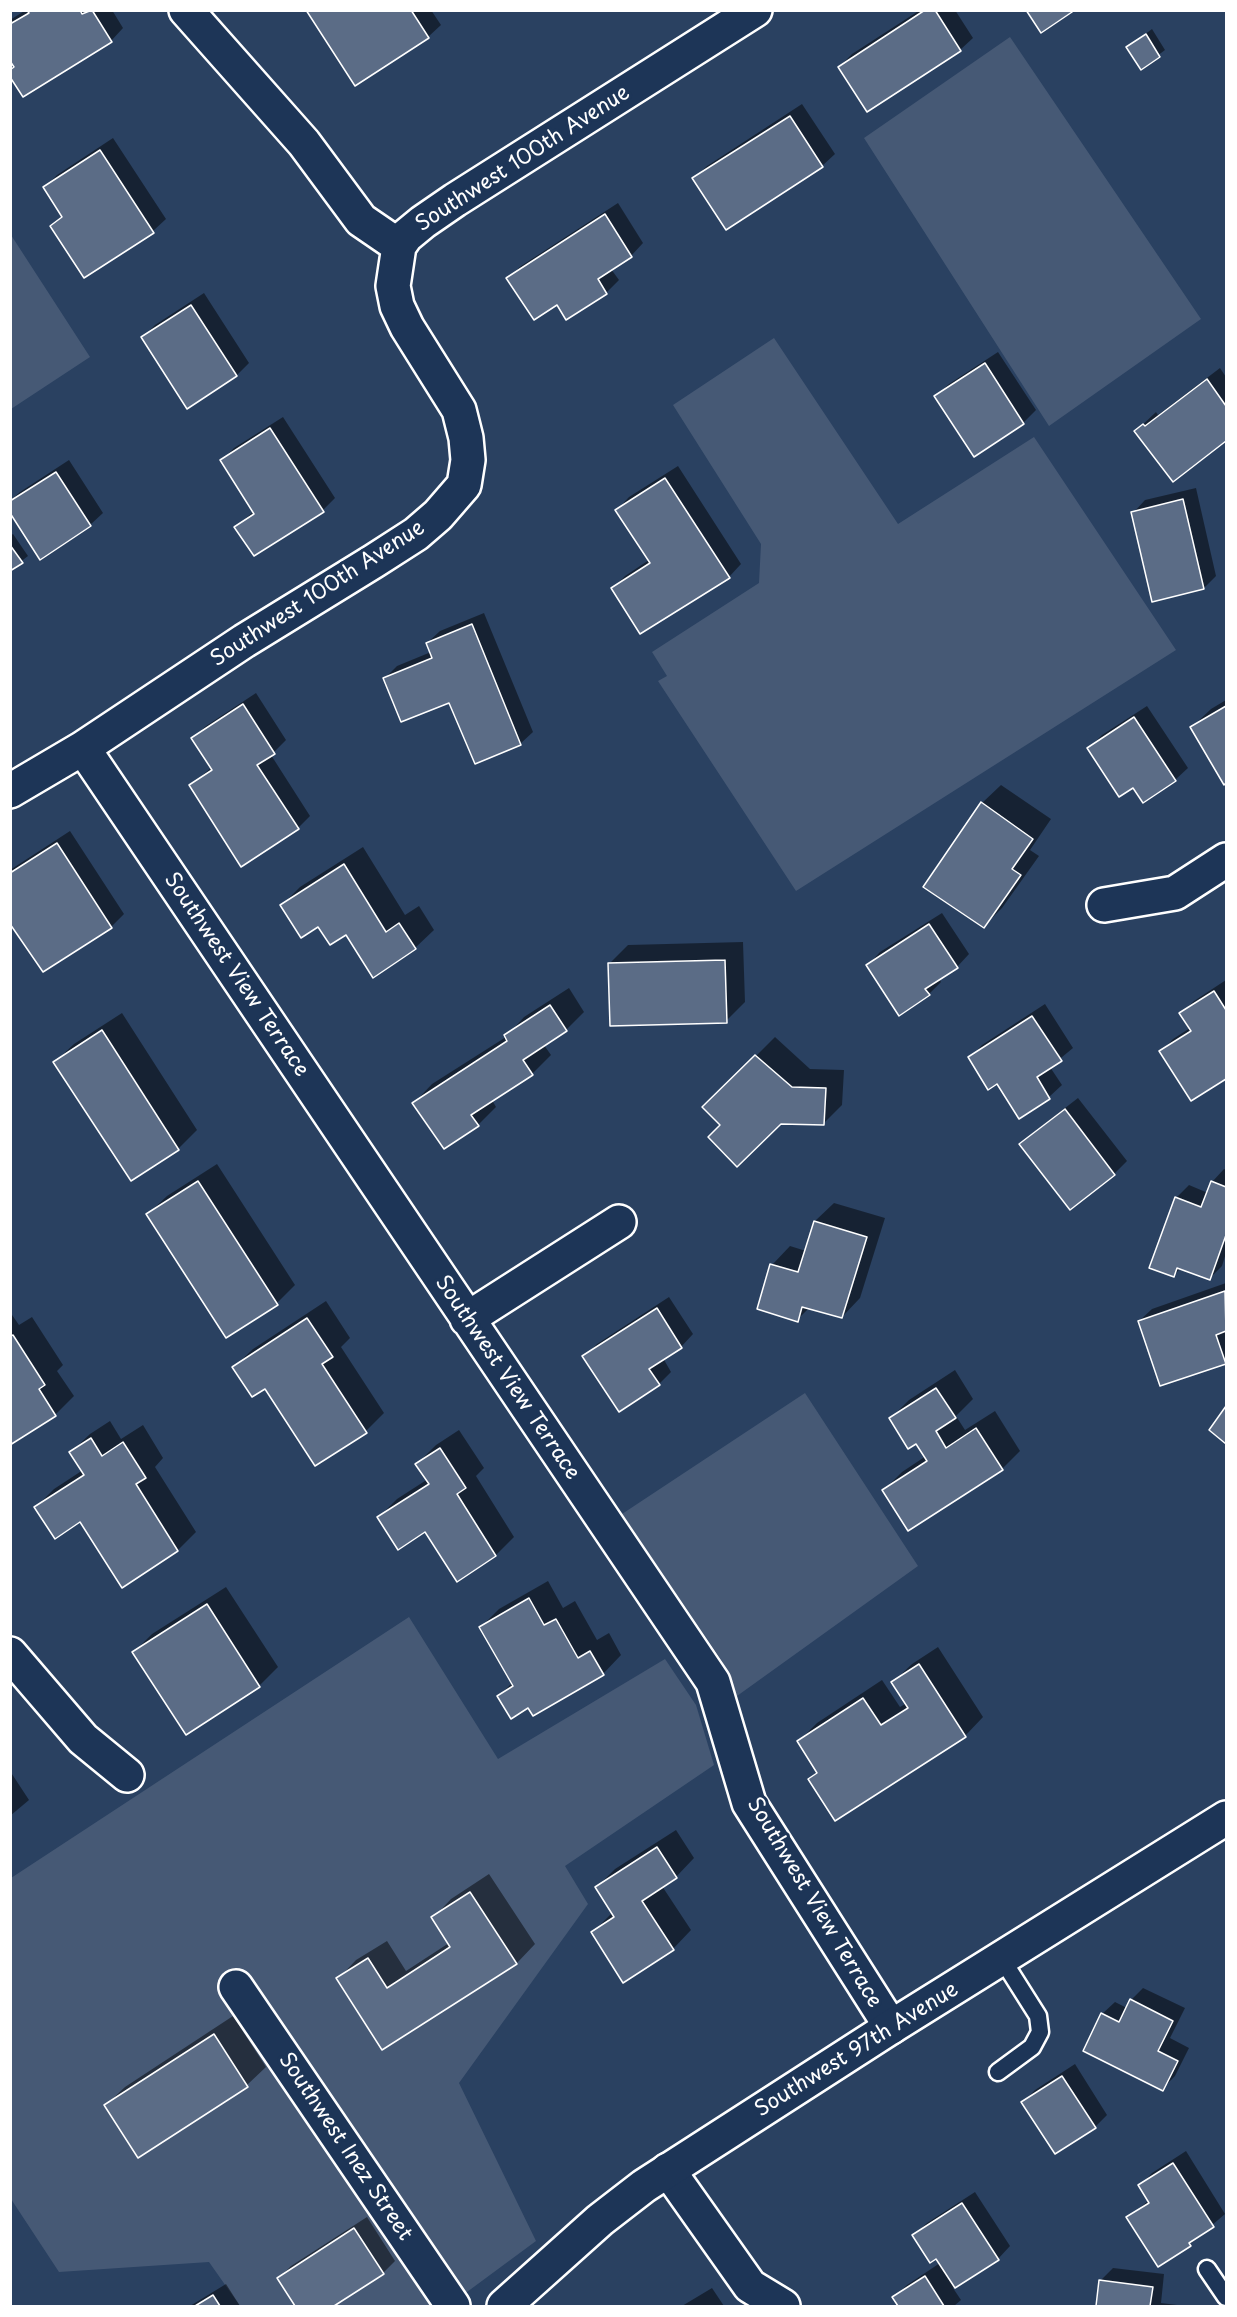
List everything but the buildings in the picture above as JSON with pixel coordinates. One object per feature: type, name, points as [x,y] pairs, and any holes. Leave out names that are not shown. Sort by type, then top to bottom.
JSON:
[{"type":"street","points":[[186,10],[304,143],[361,220],[399,246]]},
{"type":"street","name":"Southwest 100th Avenue","points":[[10,791],[83,748],[244,641],[416,534],[438,516],[464,485],[468,460],[466,438],[459,410],[406,327],[397,306],[393,286],[399,246],[406,236],[439,211],[755,10]]},
{"type":"street","name":"Southwest View Terrace","points":[[83,748],[712,1682],[749,1803],[891,2027]]},
{"type":"street","points":[[1104,905],[1175,893],[1227,860]]},
{"type":"street","points":[[467,1319],[619,1222]]},
{"type":"street","points":[[10,1654],[83,1739],[128,1775]]},
{"type":"street","name":"Southwest 97th Avenue","points":[[504,2307],[600,2220],[668,2170],[891,2027],[1227,1818]]},
{"type":"street","name":"Southwest Inez Street","points":[[236,1988],[453,2307]]},
{"type":"street","points":[[668,2170],[750,2286],[783,2307]]},
{"type":"lane","points":[[998,2072],[1032,2047],[1040,2032],[1038,2016],[1002,1959]]},
{"type":"lane","points":[[1207,2269],[1227,2297]]},
{"type":"shaded area","points":[[1010,37],[1201,319],[1049,426],[864,138]]},
{"type":"shaded area","points":[[11,235],[90,357],[10,409]]},
{"type":"shaded area","points":[[774,338],[898,524],[1034,437],[1176,650],[796,891],[658,681],[667,676],[652,652],[759,583],[761,544],[673,405]]},
{"type":"shaded area","points":[[805,1393],[918,1566],[737,1696],[722,1661],[622,1514]]},
{"type":"shaded area","points":[[409,1617],[498,1759],[665,1659],[696,1705],[714,1765],[565,1866],[588,1904],[459,2083],[536,2241],[448,2306],[240,2306],[209,2262],[59,2272],[11,2199],[11,1878]]}]
